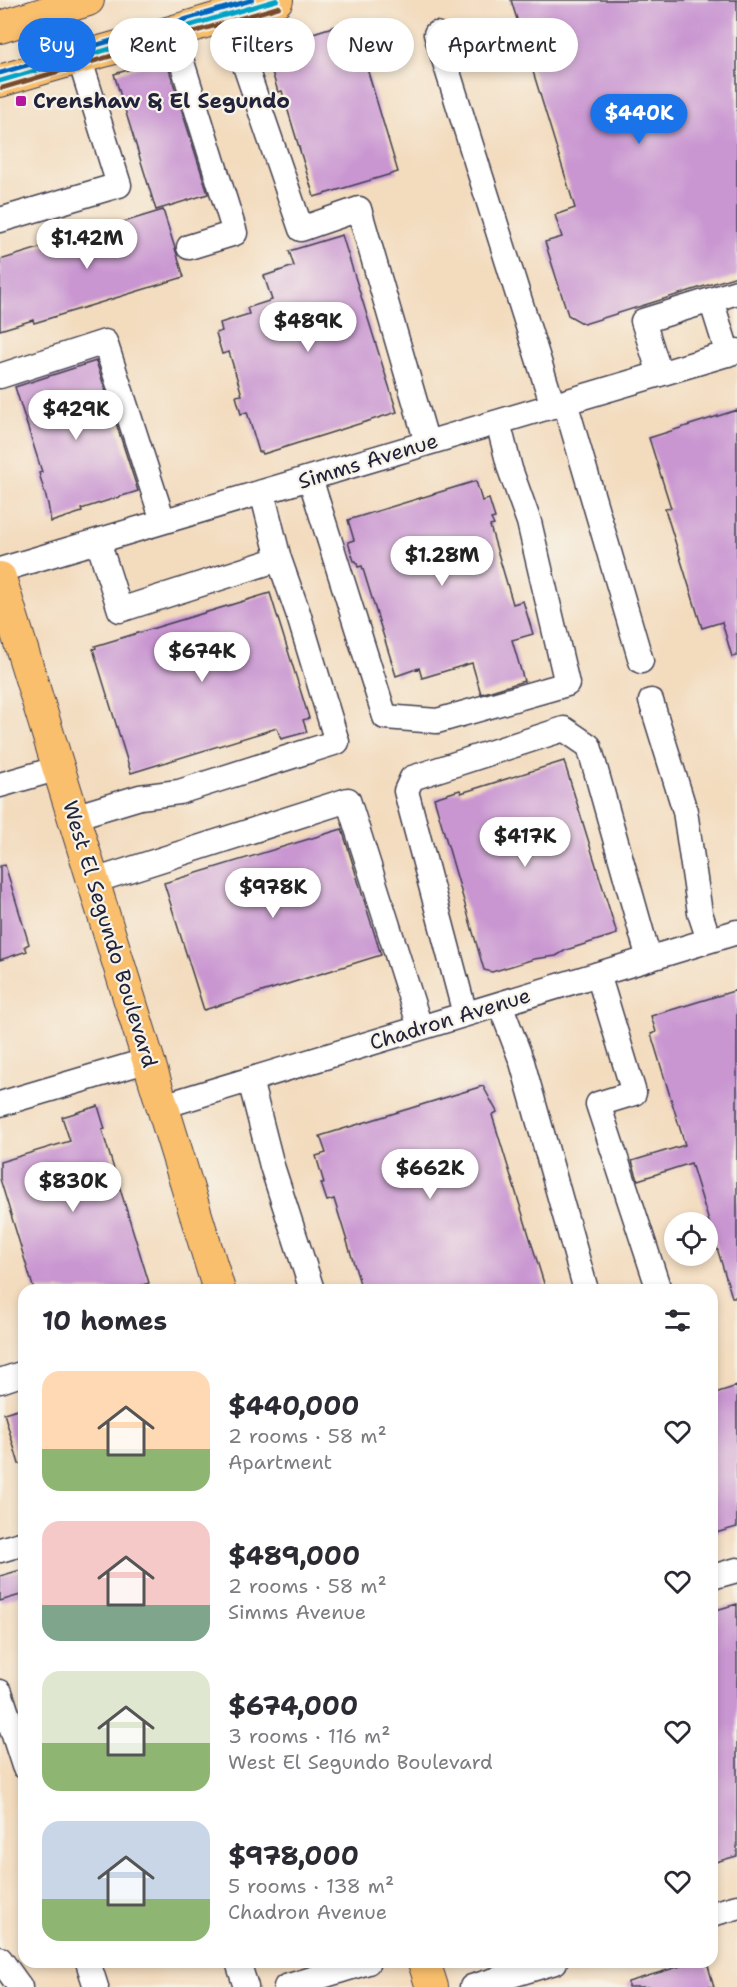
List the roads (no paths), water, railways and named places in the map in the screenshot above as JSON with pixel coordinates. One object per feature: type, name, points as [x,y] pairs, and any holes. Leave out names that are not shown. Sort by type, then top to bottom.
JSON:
[{"type":"main road","points":[[0,27],[36,8],[88,0]]},
{"type":"main road","points":[[198,24],[277,0]]},
{"type":"main road","points":[[0,81],[30,72]]},
{"type":"main road","name":"West El Segundo Boulevard","points":[[0,578],[217,1284]]},
{"type":"main road","points":[[426,1968],[432,1987]]},
{"type":"street","points":[[228,16],[301,229],[359,209],[427,443]]},
{"type":"street","points":[[0,220],[119,185],[84,72]]},
{"type":"street","points":[[185,72],[235,233],[189,247]]},
{"type":"street","points":[[449,72],[559,404],[641,661]]},
{"type":"street","points":[[660,374],[644,321],[737,292]]},
{"type":"street","points":[[711,300],[732,353]]},
{"type":"street","points":[[0,376],[105,342],[163,521]]},
{"type":"street","name":"Simms Avenue","points":[[0,570],[732,353]]},
{"type":"street","points":[[310,478],[385,717],[436,720],[567,684],[529,522],[510,469],[498,422]]},
{"type":"street","points":[[74,817],[140,797],[179,792],[337,742],[279,559],[262,492]]},
{"type":"street","points":[[98,541],[120,610],[279,559]]},
{"type":"street","points":[[651,701],[685,811],[700,913],[709,940]]},
{"type":"street","points":[[465,1014],[406,791],[412,778],[564,729],[589,746],[649,959]]},
{"type":"street","points":[[0,785],[59,768]]},
{"type":"street","points":[[94,881],[348,800],[420,1027]]},
{"type":"street","name":"Chadron Avenue","points":[[163,1106],[737,932]]},
{"type":"street","points":[[598,974],[634,1093],[598,1104],[658,1284]]},
{"type":"street","points":[[500,1004],[522,1062],[584,1284]]},
{"type":"street","points":[[0,1104],[149,1060]]},
{"type":"street","points":[[249,1080],[272,1166],[310,1284]]},
{"type":"street","points":[[0,1381],[18,1374]]},
{"type":"street","points":[[0,1550],[18,1545]]},
{"type":"street","points":[[718,1575],[737,1570]]},
{"type":"street","points":[[0,1692],[18,1748]]},
{"type":"street","points":[[718,1912],[737,1907]]},
{"type":"street","points":[[0,1959],[20,1987]]},
{"type":"street","points":[[90,1968],[96,1987]]},
{"type":"street","points":[[240,1968],[246,1987]]},
{"type":"street","points":[[286,1987],[348,1968]]},
{"type":"street","points":[[472,1987],[535,1968]]},
{"type":"place","name":"Crenshaw & El Segundo","points":[[21,101]]}]
